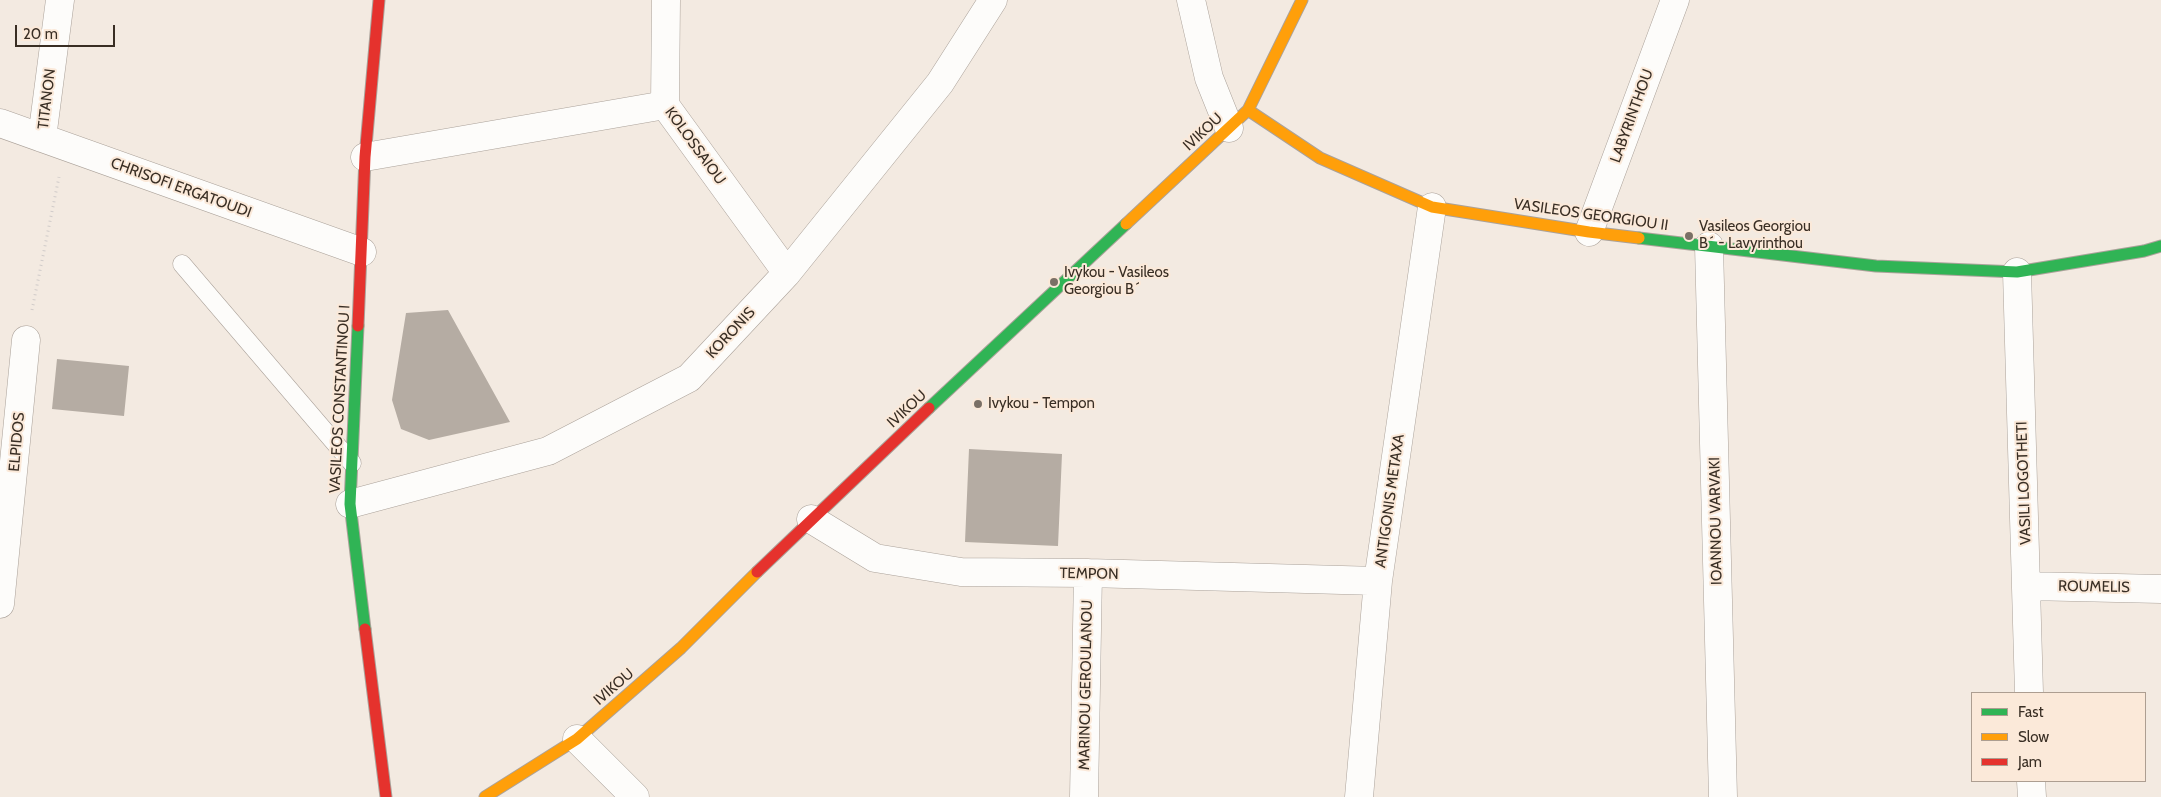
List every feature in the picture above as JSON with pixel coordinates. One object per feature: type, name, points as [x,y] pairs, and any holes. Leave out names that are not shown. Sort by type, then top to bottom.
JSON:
[{"type":"street","name":"TITANON","points":[[53,142],[60,0]]},
{"type":"street","name":"VASILEOS CONSTANTINOU I","points":[[379,0],[365,157],[350,504],[384,766],[386,797]]},
{"type":"street","name":"KOLOSSAIOU","points":[[666,0],[664,105],[787,273]]},
{"type":"street","name":"KORONIS","points":[[350,504],[548,451],[689,378],[787,273],[940,83],[993,0]]},
{"type":"street","points":[[1191,0],[1208,78],[1238,119]]},
{"type":"street","name":"IVIKOU","points":[[485,797],[577,739],[681,648],[811,519],[1238,119],[1302,0]]},
{"type":"street","name":"LABYRINTHOU","points":[[1589,232],[1675,0]]},
{"type":"street","points":[[365,157],[664,105]]},
{"type":"street","name":"VASILEOS GEORGIOU II","points":[[1238,119],[1320,158],[1432,206],[1589,232],[1876,266],[2017,272],[2144,251],[2161,246]]},
{"type":"street","name":"CHRISOFI ERGATOUDI","points":[[0,123],[362,252]]},
{"type":"street","name":"ANTIGONIS METAXA","points":[[1360,797],[1378,581],[1432,206]]},
{"type":"street","name":"IOANNOU VARVAKI","points":[[1709,246],[1723,797]]},
{"type":"street","name":"VASILI LOGOTHETI","points":[[2017,272],[2029,692]]},
{"type":"street","name":"ELPIDOS","points":[[0,604],[6,499],[26,340]]},
{"type":"street","name":"TEMPON","points":[[811,519],[876,558],[961,572],[1088,573],[1378,581]]},
{"type":"street","name":"MARINOU GEROULANOU","points":[[1084,797],[1088,573]]},
{"type":"street","name":"ROUMELIS","points":[[2027,586],[2161,589]]},
{"type":"street","points":[[577,739],[635,797]]},
{"type":"street","points":[[2031,782],[2032,797]]},
{"type":"lane","points":[[182,264],[352,464]]},
{"type":"path","points":[[26,340],[53,142]]},
{"type":"building","points":[[448,310],[510,422],[429,440],[401,429],[392,400],[406,313]]},
{"type":"building","points":[[57,359],[129,366],[124,416],[52,409]]},
{"type":"building","points":[[969,449],[1062,454],[1058,546],[965,542]]},
{"type":"traffic: fast","points":[[929,408],[1126,224]]},
{"type":"traffic: fast","points":[[1639,238],[1876,266],[2017,272],[2144,251],[2161,246]]},
{"type":"traffic: fast","points":[[358,326],[350,504],[365,629]]},
{"type":"traffic: slow","points":[[1126,224],[1248,110],[1302,0]]},
{"type":"traffic: slow","points":[[1248,110],[1320,158],[1432,207],[1639,238]]},
{"type":"traffic: slow","points":[[485,797],[577,739],[681,648],[757,572]]},
{"type":"traffic: jam","points":[[358,326],[365,157],[379,0]]},
{"type":"traffic: jam","points":[[757,572],[929,408]]},
{"type":"traffic: jam","points":[[365,629],[386,797]]},
{"type":"place","name":"Vasileos Georgiou B´ - Lavyrinthou","points":[[1689,236]]},
{"type":"place","name":"Ivykou - Vasileos Georgiou B´","points":[[1054,282]]},
{"type":"place","name":"Ivykou - Tempon","points":[[978,404]]}]
